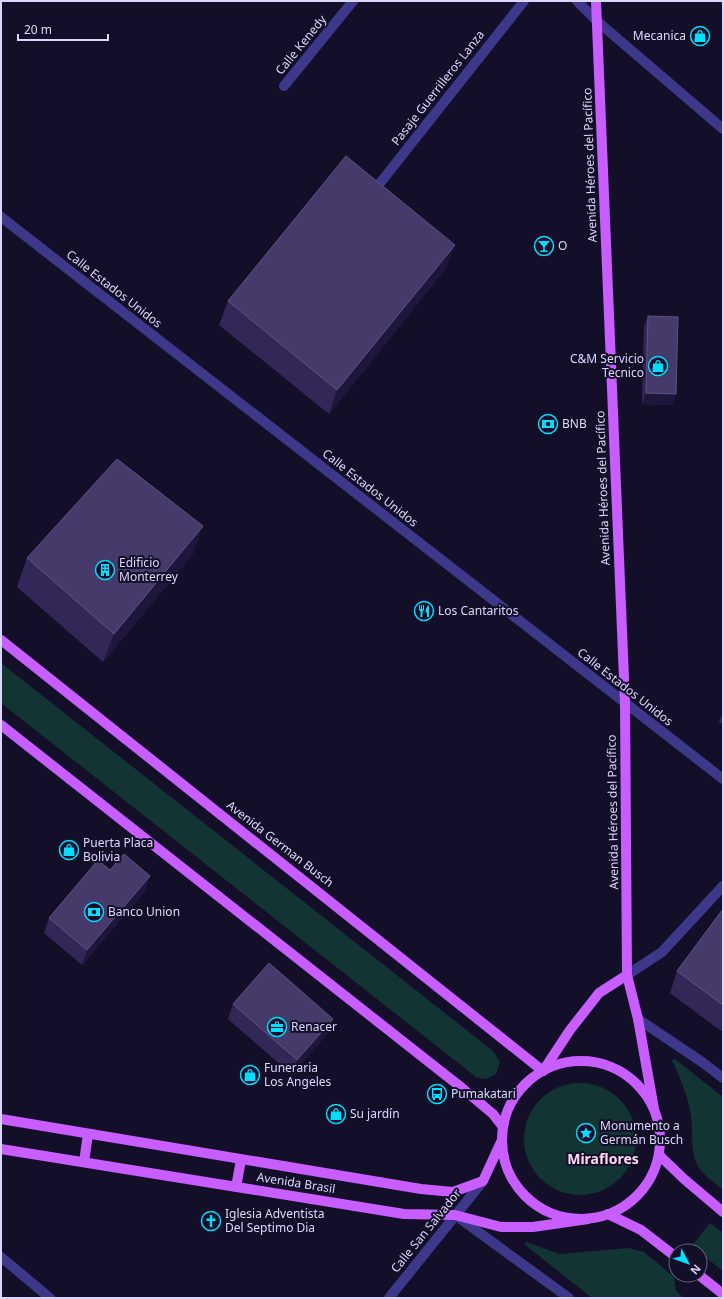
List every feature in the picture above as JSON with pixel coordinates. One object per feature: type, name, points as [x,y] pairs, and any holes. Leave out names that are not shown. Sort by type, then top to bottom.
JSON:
[{"type":"main road","name":"Avenida Héroes del Pacífico","points":[[596,1],[625,703],[627,975],[638,1019],[654,1109]]},
{"type":"main road","name":"Avenida German Busch","points":[[1,640],[542,1070]]},
{"type":"main road","points":[[1,725],[462,1088],[493,1114],[502,1127]]},
{"type":"main road","points":[[542,1070],[560,1063],[578,1061],[609,1065],[621,1071],[639,1085],[654,1109],[660,1132],[659,1155],[652,1174],[642,1190],[626,1205],[608,1214],[588,1219],[565,1217],[546,1212],[528,1200],[516,1187],[508,1171],[501,1142],[502,1127],[516,1094],[528,1081],[542,1070],[570,1030],[599,993],[627,975]]},
{"type":"main road","name":"Avenida Brasil","points":[[1,1119],[421,1189],[453,1192],[483,1181]]},
{"type":"main road","points":[[84,1162],[88,1134]]},
{"type":"main road","points":[[483,1181],[501,1142]]},
{"type":"main road","name":"Avenida Brasil","points":[[1,1149],[404,1214],[455,1216],[500,1227],[533,1227],[588,1219]]},
{"type":"main road","points":[[659,1155],[684,1179],[723,1212]]},
{"type":"main road","points":[[236,1186],[241,1160]]},
{"type":"main road","points":[[608,1214],[640,1230],[668,1251]]},
{"type":"main road","points":[[708,1282],[723,1294]]},
{"type":"street","name":"Calle Kenedy","points":[[284,86],[353,1]]},
{"type":"street","name":"Pasaje Guerrilleros Lanza","points":[[373,192],[524,1]]},
{"type":"street","points":[[576,1],[597,21],[723,129]]},
{"type":"street","name":"Calle Estados Unidos","points":[[1,217],[723,779]]},
{"type":"street","points":[[627,975],[662,952],[723,886]]},
{"type":"street","points":[[638,1019],[723,1078]]},
{"type":"street","name":"Calle San Salvador","points":[[389,1298],[483,1181]]},
{"type":"street","points":[[455,1216],[568,1298]]},
{"type":"street","points":[[1,1257],[50,1298]]},
{"type":"green space","points":[[1,663],[493,1051],[500,1062],[496,1074],[486,1079],[476,1077],[1,703]]},
{"type":"green space","points":[[675,1059],[723,1097],[723,1190],[702,1172],[695,1159],[693,1153],[690,1108],[672,1060]]},
{"type":"green space","points":[[580,1083],[591,1084],[601,1088],[611,1093],[619,1100],[626,1108],[631,1118],[635,1128],[635,1150],[631,1160],[626,1170],[619,1178],[611,1185],[601,1190],[591,1194],[580,1195],[569,1194],[559,1190],[549,1185],[541,1178],[534,1170],[529,1160],[525,1150],[524,1139],[525,1128],[529,1118],[534,1108],[541,1100],[549,1093],[559,1088],[569,1084]]},
{"type":"green space","points":[[710,1223],[723,1233],[723,1271],[708,1259],[708,1243],[694,1243]]},
{"type":"green space","points":[[526,1242],[560,1254],[629,1248],[644,1252],[668,1272],[668,1283],[675,1283],[676,1291],[684,1298],[592,1298],[524,1244]]},
{"type":"building","points":[[346,156],[455,245],[337,390],[228,301]]},
{"type":"building","name":"C&M Servicio Tecnico","points":[[648,316],[678,317],[676,394],[646,393]]},
{"type":"building","name":"Edificio Monterrey","points":[[117,459],[203,526],[114,634],[27,558]]},
{"type":"building","name":"Banco Union","points":[[124,854],[150,876],[87,950],[49,918],[98,860],[110,870]]},
{"type":"building","points":[[723,909],[723,1005],[677,971]]},
{"type":"building","name":"Renacer","points":[[269,963],[333,1019],[297,1060],[233,1004]]},
{"type":"place","name":"Mecanica","points":[[700,36]]},
{"type":"place","name":"O","points":[[544,246]]},
{"type":"place","name":"C&M Servicio Tecnico","points":[[658,366]]},
{"type":"place","name":"BNB","points":[[548,424]]},
{"type":"place","name":"Edificio Monterrey","points":[[105,570]]},
{"type":"place","name":"Los Cantaritos","points":[[424,611]]},
{"type":"place","name":"Puerta Placa Bolivia","points":[[69,850]]},
{"type":"place","name":"Banco Union","points":[[94,912]]},
{"type":"place","name":"Renacer","points":[[277,1027]]},
{"type":"place","name":"Funeraria Los Angeles","points":[[250,1075]]},
{"type":"place","name":"Pumakatari","points":[[437,1094]]},
{"type":"place","name":"Su jardín","points":[[336,1114]]},
{"type":"place","name":"Monumento a Germán Busch","points":[[586,1133]]},
{"type":"place","name":"Iglesia Adventista Del Septimo Dia","points":[[211,1221]]},
{"type":"district","name":"Miraflores","points":[[603,1159]]}]
